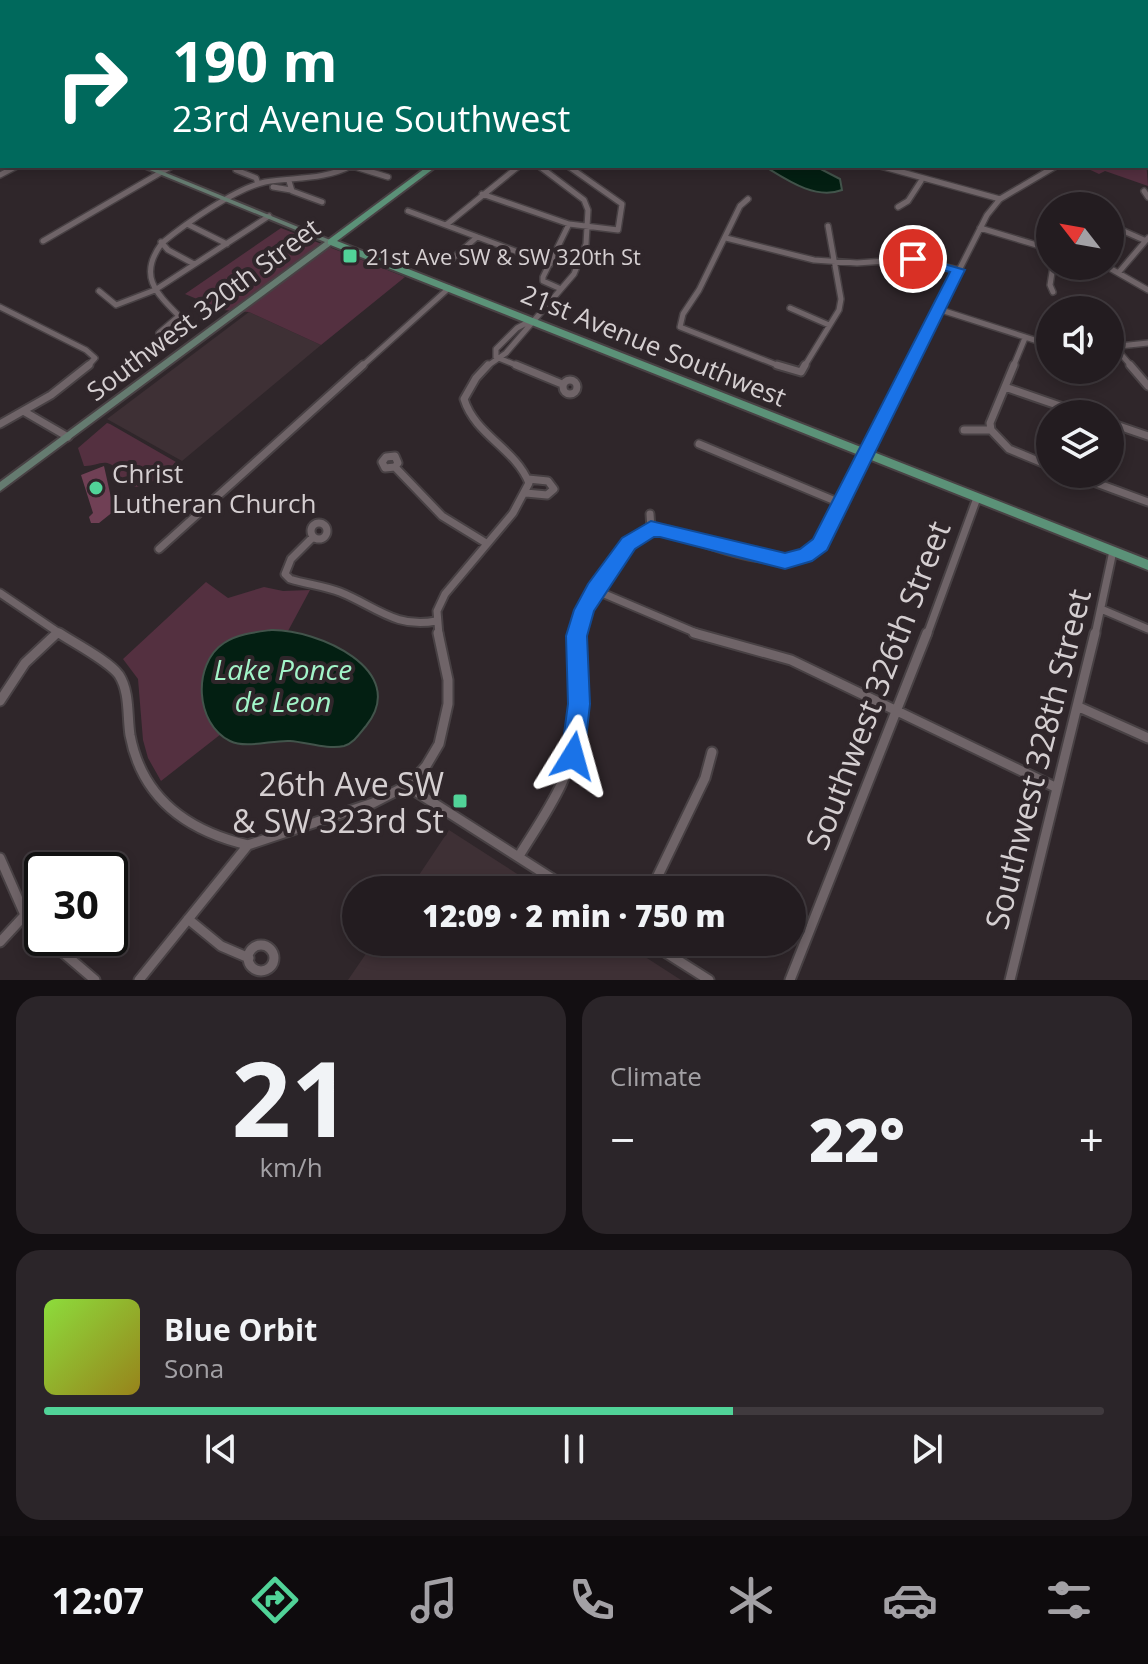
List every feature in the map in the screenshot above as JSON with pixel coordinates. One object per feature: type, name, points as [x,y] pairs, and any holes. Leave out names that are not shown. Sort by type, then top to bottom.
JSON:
[{"type":"main road","name":"21st Avenue Southwest","points":[[148,168],[1148,565]]},
{"type":"main road","name":"Southwest 320th Street","points":[[0,487],[430,168]]},
{"type":"street","points":[[43,241],[169,168]]},
{"type":"street","points":[[326,168],[327,176]]},
{"type":"street","points":[[159,333],[179,316],[163,302],[149,277],[152,253],[161,242],[258,184],[327,176],[347,168]]},
{"type":"street","points":[[359,168],[388,177]]},
{"type":"street","points":[[446,225],[516,168]]},
{"type":"street","points":[[0,593],[120,675],[135,760],[156,797],[178,818],[205,835],[248,845],[373,803],[410,784],[434,755],[446,722],[448,680],[436,621],[437,611],[445,594],[526,493],[529,481],[512,455],[466,411],[464,399],[468,388],[496,357],[506,353],[561,289],[581,259],[588,210],[584,200],[542,168]]},
{"type":"street","points":[[482,194],[569,224],[618,230],[622,204],[571,168]]},
{"type":"street","points":[[885,168],[921,181],[973,190],[1000,199]]},
{"type":"street","points":[[519,856],[573,756],[579,704],[577,636],[584,610],[617,557],[629,544],[651,529],[785,561],[806,555],[820,544],[980,228],[1000,199],[1053,168]]},
{"type":"street","points":[[236,170],[256,178],[258,184]]},
{"type":"street","points":[[289,181],[291,190]]},
{"type":"street","points":[[898,207],[908,201],[921,181]]},
{"type":"street","points":[[273,187],[291,190],[322,202]]},
{"type":"street","points":[[748,199],[740,206],[699,290],[683,314],[680,327],[750,356],[801,372],[841,299],[828,226]]},
{"type":"street","points":[[408,211],[550,264]]},
{"type":"street","points":[[99,291],[112,303],[122,305],[155,290],[269,216]]},
{"type":"street","points":[[187,224],[227,244]]},
{"type":"street","points":[[561,289],[543,281],[569,224]]},
{"type":"street","points":[[980,228],[1036,245]]},
{"type":"street","points":[[1124,230],[1146,239],[1124,266]]},
{"type":"street","points":[[451,260],[477,237]]},
{"type":"street","points":[[726,238],[836,263],[913,259],[958,270]]},
{"type":"street","points":[[161,242],[168,250],[194,264]]},
{"type":"street","points":[[1124,275],[1148,290]]},
{"type":"street","points":[[1051,280],[1053,292]]},
{"type":"street","points":[[159,549],[449,288]]},
{"type":"street","points":[[0,307],[72,342],[95,358],[84,371],[25,412],[0,424]]},
{"type":"street","points":[[790,308],[829,325]]},
{"type":"street","points":[[938,309],[1036,341]]},
{"type":"street","points":[[1025,338],[990,423],[995,437],[1014,451],[1036,460]]},
{"type":"street","points":[[1124,346],[1148,343]]},
{"type":"street","points":[[496,357],[562,384]]},
{"type":"street","points":[[1124,359],[1148,386]]},
{"type":"street","points":[[1005,387],[1043,400]]},
{"type":"street","points":[[25,412],[68,437]]},
{"type":"street","points":[[1124,428],[1148,436]]},
{"type":"street","points":[[964,430],[991,430]]},
{"type":"street","points":[[699,444],[840,503]]},
{"type":"street","points":[[395,467],[442,516],[486,543]]},
{"type":"street","points":[[526,493],[547,495],[554,489],[548,481],[529,481]]},
{"type":"street","points":[[1110,488],[1148,502]]},
{"type":"street","name":"Southwest 326th Street","points":[[790,980],[898,712],[977,498]]},
{"type":"street","points":[[650,514],[651,529]]},
{"type":"street","points":[[313,537],[291,559],[285,574],[290,579],[344,594],[405,625],[418,627],[436,621]]},
{"type":"street","name":"Southwest 328th Street","points":[[1010,980],[1079,707],[1113,551]]},
{"type":"street","points":[[595,590],[692,632],[791,660],[1057,788]]},
{"type":"street","points":[[1101,609],[1148,629]]},
{"type":"street","points":[[0,701],[17,672],[58,632]]},
{"type":"street","points":[[1079,707],[1148,738]]},
{"type":"street","points":[[658,876],[705,778],[712,752]]},
{"type":"street","points":[[410,784],[418,793],[549,876]]},
{"type":"street","points":[[139,980],[248,845]]},
{"type":"street","points":[[0,858],[24,913]]},
{"type":"street","points":[[0,942],[24,916]]},
{"type":"street","points":[[188,919],[221,946],[249,958]]},
{"type":"street","points":[[67,956],[95,980]]},
{"type":"street","points":[[671,956],[709,980]]},
{"type":"shaded area","points":[[1086,168],[1147,168],[1148,186],[1105,171],[1099,174]]},
{"type":"shaded area","points":[[281,228],[405,277],[321,345],[249,312],[223,310],[185,294]]},
{"type":"shaded area","points":[[249,312],[321,345],[182,461],[107,419]]},
{"type":"shaded area","points":[[107,423],[176,462],[150,483],[135,487],[127,485],[110,464],[84,466],[78,448]]},
{"type":"shaded area","points":[[206,582],[228,598],[264,587],[283,591],[310,590],[288,631],[241,635],[216,649],[208,660],[202,686],[207,712],[221,734],[161,781],[148,758],[143,740],[138,679],[123,659]]},
{"type":"shaded area","points":[[449,830],[520,876],[418,876]]},
{"type":"shaded area","points":[[364,956],[644,956],[681,980],[348,980]]},
{"type":"water","points":[[768,168],[819,168],[840,179],[842,190],[822,192],[792,182]]},
{"type":"water","name":"Lake Ponce de Leon","points":[[271,630],[312,637],[333,645],[368,671],[377,687],[377,706],[366,726],[351,743],[331,747],[290,741],[236,743],[218,733],[204,708],[203,679],[207,665],[224,643],[235,637]]},
{"type":"building","name":"Christ Lutheran Church","points":[[104,466],[114,511],[99,523],[91,523],[89,517],[93,513],[81,475]]},
{"type":"place","name":"21st Ave SW & SW 320th St","points":[[350,256]]},
{"type":"place","name":"Christ Lutheran Church","points":[[96,488]]},
{"type":"place","name":"26th Ave SW & SW 323rd St","points":[[460,801]]},
{"type":"route","points":[[573,756],[579,704],[577,636],[584,610],[617,557],[640,534],[660,529],[785,561],[806,555],[820,544],[958,270],[913,259]]}]
